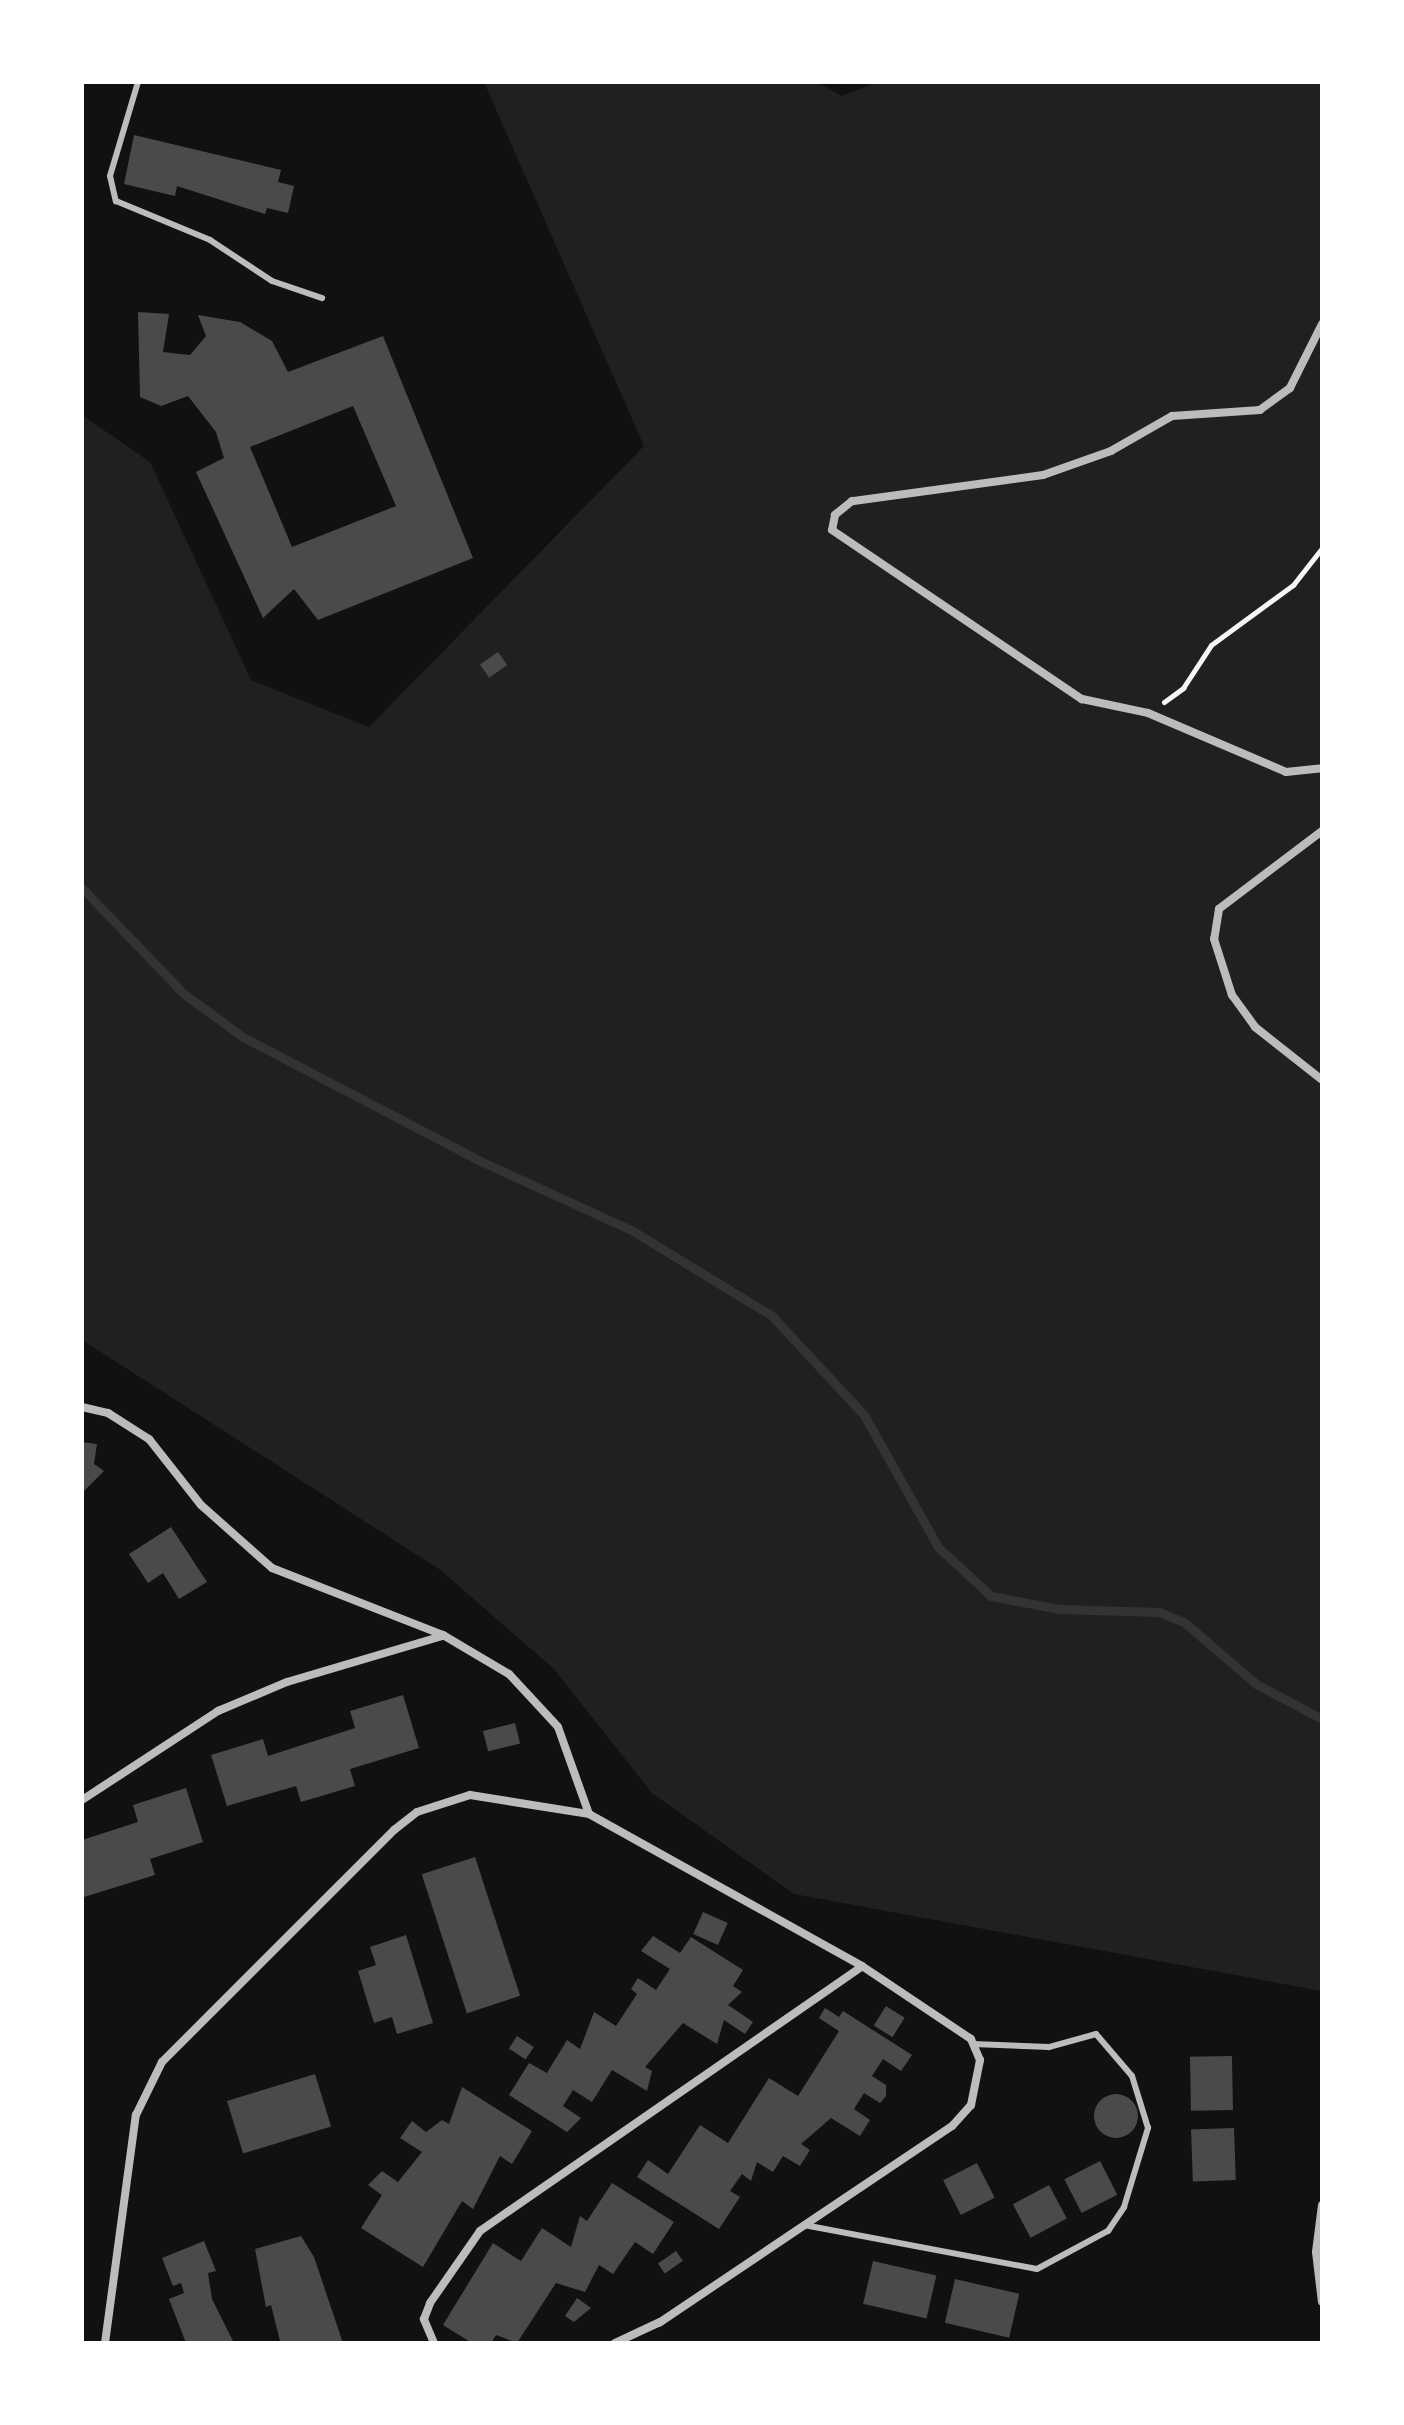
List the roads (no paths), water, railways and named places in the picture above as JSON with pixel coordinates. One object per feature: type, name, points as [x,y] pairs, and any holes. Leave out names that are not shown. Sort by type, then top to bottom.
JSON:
[{"type":"street","points":[[1322,324],[1290,388],[1260,410],[1172,416],[1111,451],[1043,475],[852,501],[835,515],[832,530],[840,539],[1082,699],[1148,713],[1286,772],[1322,768]]},
{"type":"street","points":[[1322,831],[1219,909],[1214,939],[1232,995],[1255,1027],[1322,1080]]},
{"type":"street","points":[[82,1407],[108,1413],[149,1439],[201,1505],[272,1568],[443,1635],[538,1698],[558,1727],[589,1814]]},
{"type":"street","points":[[82,1800],[218,1711],[287,1682],[443,1635]]},
{"type":"street","points":[[105,2343],[136,2115],[162,2062],[205,2014],[417,1812],[470,1795],[589,1814],[862,1966],[973,2044],[981,2080],[952,2126],[660,2322],[615,2343]]},
{"type":"street","points":[[434,2343],[424,2319],[430,2303],[480,2231],[862,1966]]},
{"type":"street","points":[[1322,2205],[1316,2252],[1322,2302]]},
{"type":"lane","points":[[138,82],[110,176],[116,201],[210,240],[272,281],[322,298]]},
{"type":"lane","points":[[804,2225],[1037,2269],[1108,2231],[1124,2207],[1148,2128],[1132,2076],[1096,2034],[1049,2047],[973,2044]]},
{"type":"waterway","points":[[82,888],[184,994],[243,1037],[476,1159],[633,1231],[772,1316],[864,1415],[938,1547],[991,1596],[1059,1609],[1159,1612],[1184,1622],[1256,1684],[1322,1719]]}]
